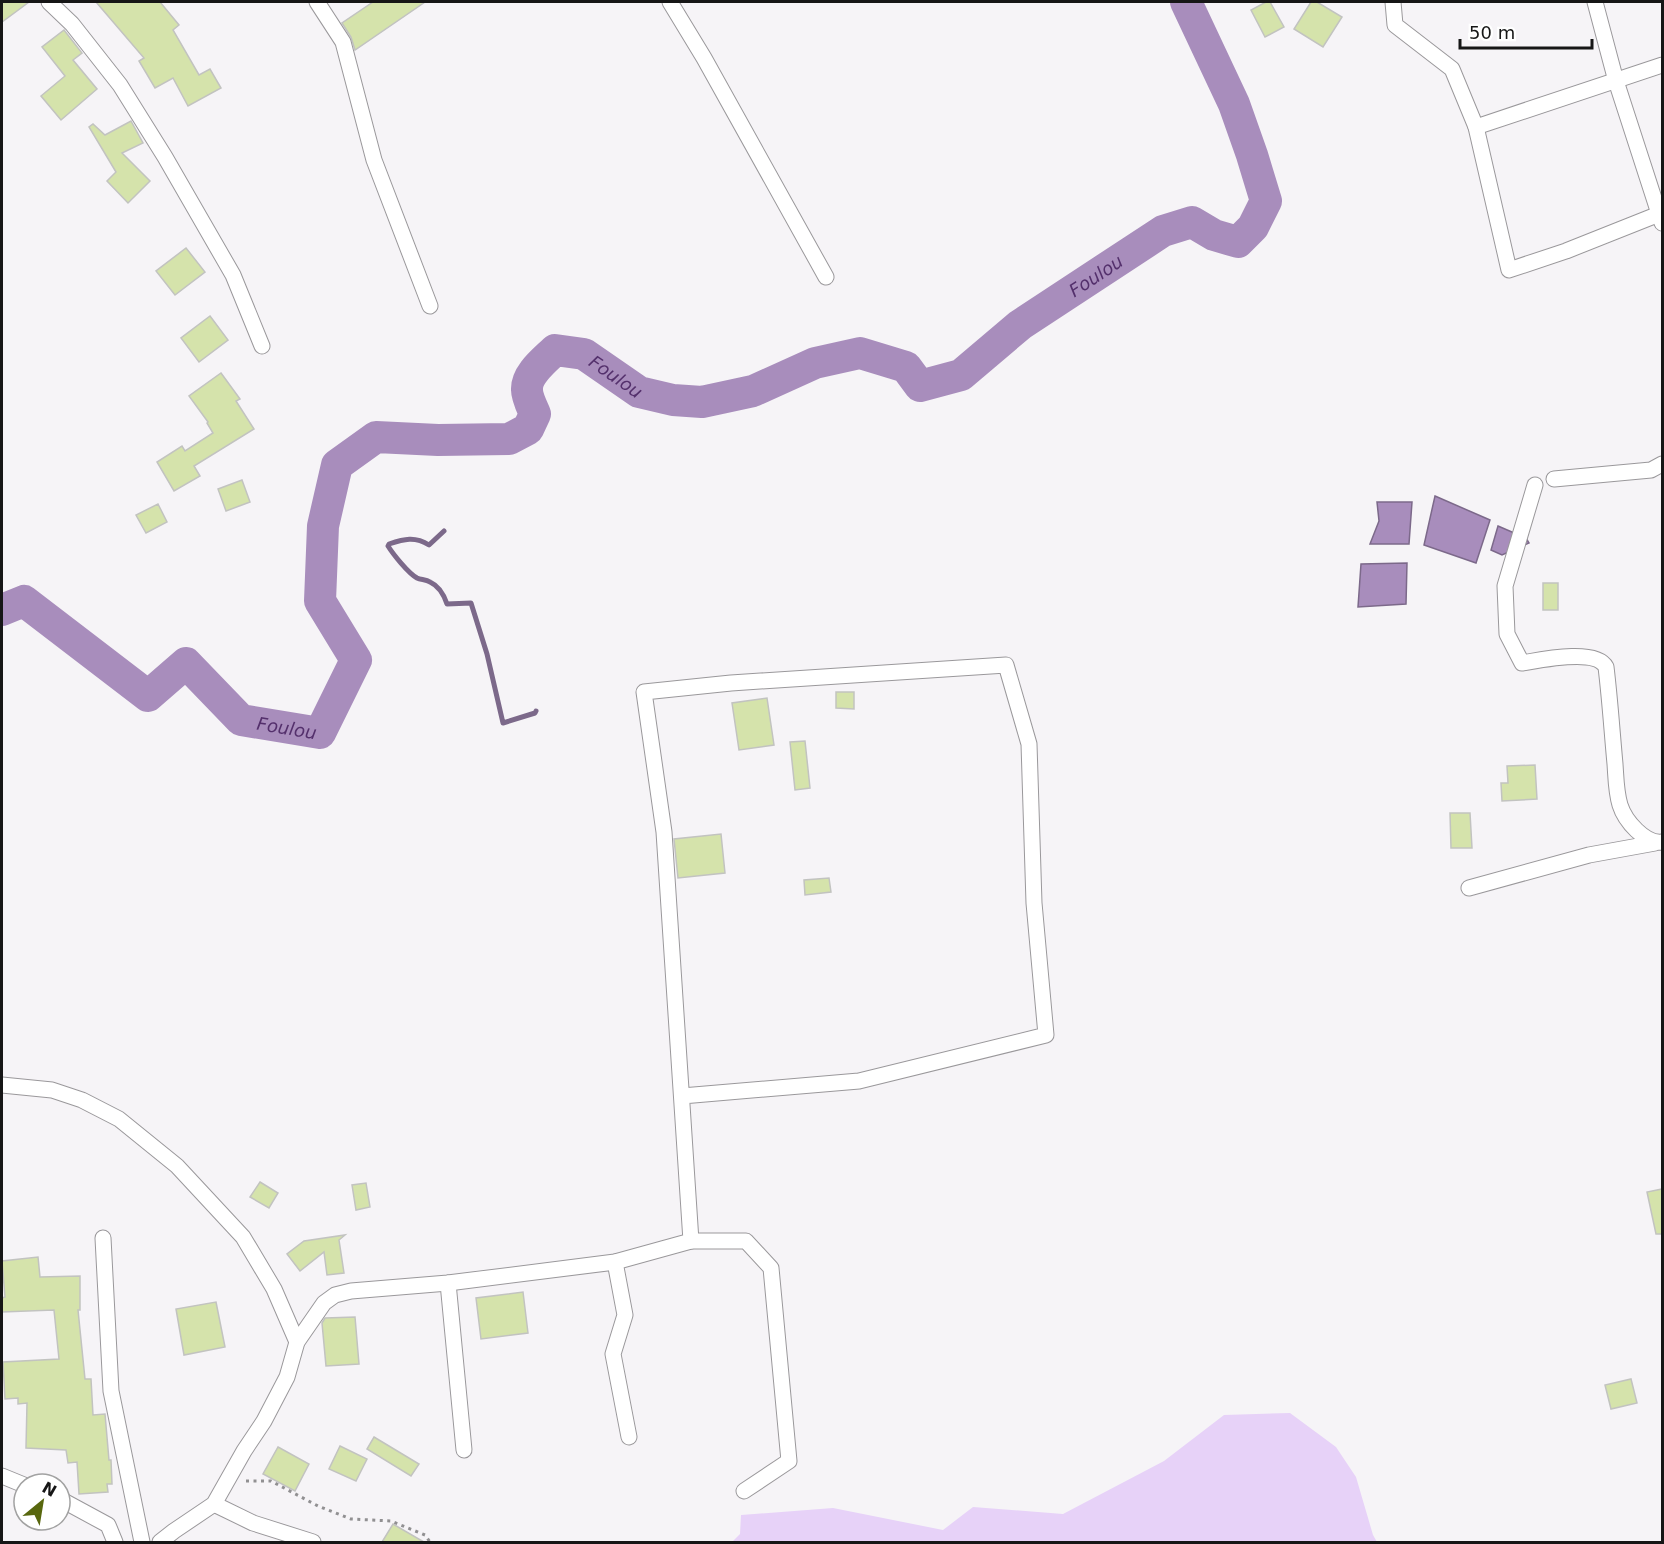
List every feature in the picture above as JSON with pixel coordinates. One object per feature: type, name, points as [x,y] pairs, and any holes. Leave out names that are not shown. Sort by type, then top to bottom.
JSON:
[{"type":"street","points":[[49,2],[72,24],[120,85],[165,157],[233,275],[262,346]]},
{"type":"street","points":[[317,2],[343,42],[374,160],[430,306]]},
{"type":"street","points":[[670,2],[705,58],[826,278]]},
{"type":"street","points":[[1393,2],[1395,25],[1452,69],[1476,127],[1509,270],[1661,218],[1616,81],[1595,2]]},
{"type":"street","points":[[1476,127],[1662,64]]},
{"type":"street","points":[[1554,479],[1651,470],[1662,464]]},
{"type":"street","points":[[1535,485],[1505,586],[1507,634],[1522,663],[1564,657],[1596,659],[1606,667],[1620,807],[1635,830],[1659,842]]},
{"type":"street","points":[[682,1096],[859,1081],[1046,1035],[1034,903],[1029,744],[1006,665],[730,683],[644,692],[664,832],[691,1241]]},
{"type":"street","points":[[1469,888],[1589,855],[1659,842]]},
{"type":"street","points":[[2,1084],[52,1090],[82,1100],[119,1119],[177,1166],[243,1237],[274,1289],[297,1342]]},
{"type":"street","points":[[103,1238],[111,1391],[142,1542]]},
{"type":"street","points":[[160,1542],[214,1504],[264,1421],[287,1377],[297,1342],[324,1303],[335,1295],[351,1291],[448,1283],[615,1262],[691,1241],[746,1241],[771,1268],[789,1461],[744,1491]]},
{"type":"street","points":[[615,1262],[625,1315],[613,1354],[629,1437]]},
{"type":"street","points":[[448,1283],[464,1450]]},
{"type":"street","points":[[214,1504],[253,1523],[313,1542]]},
{"type":"street","points":[[72,1506],[108,1525],[115,1542]]},
{"type":"path","points":[[228,1481],[271,1481],[318,1506],[351,1519],[391,1521],[425,1535],[430,1542]]},
{"type":"shaded area","points":[[1435,496],[1490,520],[1476,563],[1424,545]]},
{"type":"shaded area","points":[[1377,502],[1412,502],[1409,544],[1370,544],[1379,521]]},
{"type":"shaded area","points":[[1498,526],[1526,538],[1529,543],[1502,555],[1491,550]]},
{"type":"shaded area","points":[[1407,563],[1406,604],[1358,607],[1361,564]]},
{"type":"shaded area","points":[[1290,1413],[1336,1447],[1356,1477],[1377,1542],[732,1542],[740,1534],[741,1515],[833,1508],[943,1530],[973,1507],[1063,1514],[1164,1461],[1224,1415]]},
{"type":"building","points":[[2,2],[29,2],[2,22]]},
{"type":"building","points":[[96,2],[160,2],[179,25],[173,30],[199,75],[210,69],[221,88],[188,106],[173,78],[155,88],[139,61],[144,58]]},
{"type":"building","points":[[373,2],[425,2],[355,50],[351,37],[342,23]]},
{"type":"building","points":[[1270,2],[1284,27],[1265,37],[1251,10]]},
{"type":"building","points":[[1311,2],[1317,2],[1342,17],[1323,47],[1294,29]]},
{"type":"building","points":[[64,30],[82,53],[73,60],[97,89],[61,120],[41,96],[65,76],[42,47]]},
{"type":"building","points":[[131,121],[143,143],[122,153],[150,181],[128,203],[107,181],[116,172],[89,127],[93,124],[105,135]]},
{"type":"building","points":[[186,248],[205,272],[175,295],[156,271]]},
{"type":"building","points":[[210,316],[228,340],[199,362],[181,338]]},
{"type":"building","points":[[221,373],[240,399],[236,401],[254,429],[194,466],[200,476],[174,491],[157,462],[182,446],[185,451],[213,433],[189,396]]},
{"type":"building","points":[[242,480],[250,502],[226,511],[218,489]]},
{"type":"building","points":[[158,504],[167,522],[146,533],[136,515]]},
{"type":"building","points":[[1543,583],[1558,583],[1558,610],[1543,610]]},
{"type":"building","points":[[836,692],[854,692],[854,709],[836,708]]},
{"type":"building","points":[[767,698],[774,745],[739,750],[732,703]]},
{"type":"building","points":[[805,741],[810,788],[795,790],[790,742]]},
{"type":"building","points":[[1535,765],[1537,799],[1502,801],[1501,783],[1508,783],[1507,766]]},
{"type":"building","points":[[1450,813],[1470,813],[1472,848],[1451,848]]},
{"type":"building","points":[[721,834],[725,873],[678,878],[674,839]]},
{"type":"building","points":[[829,878],[831,892],[805,895],[804,880]]},
{"type":"building","points":[[260,1182],[278,1193],[269,1208],[250,1197]]},
{"type":"building","points":[[366,1183],[370,1207],[356,1210],[352,1185]]},
{"type":"building","points":[[1662,1189],[1662,1234],[1656,1234],[1647,1192]]},
{"type":"building","points":[[345,1235],[339,1240],[344,1273],[327,1275],[324,1252],[300,1271],[287,1254],[304,1241]]},
{"type":"building","points":[[38,1257],[40,1277],[80,1276],[80,1310],[78,1310],[85,1379],[91,1379],[93,1415],[105,1414],[112,1484],[107,1484],[108,1492],[79,1494],[77,1462],[68,1463],[66,1450],[26,1448],[27,1403],[18,1404],[18,1398],[5,1399],[3,1362],[59,1359],[54,1310],[2,1312],[2,1298],[5,1297],[2,1261]]},
{"type":"building","points":[[523,1292],[528,1333],[481,1339],[476,1298]]},
{"type":"building","points":[[216,1302],[225,1347],[184,1355],[176,1309]]},
{"type":"building","points":[[355,1317],[359,1364],[326,1366],[322,1323],[325,1318]]},
{"type":"building","points":[[1631,1379],[1637,1403],[1611,1409],[1605,1385]]},
{"type":"building","points":[[374,1437],[419,1464],[411,1476],[367,1449]]},
{"type":"building","points":[[340,1446],[367,1459],[356,1481],[329,1469]]},
{"type":"building","points":[[278,1447],[309,1464],[295,1491],[263,1474]]},
{"type":"building","points":[[393,1524],[424,1542],[382,1542]]},
{"type":"waterway","name":"Foulou","points":[[2,610],[24,601],[148,696],[186,663],[241,720],[320,733],[356,660],[320,601],[323,526],[337,465],[376,437],[438,440],[509,439],[528,429],[535,414],[527,390],[530,378],[555,350],[584,354],[639,392],[673,400],[702,402],[753,391],[815,363],[860,353],[906,367],[920,386],[961,375],[1020,325],[1163,231],[1192,222],[1214,235],[1238,242],[1253,227],[1266,201],[1234,104],[1186,2]]},
{"type":"waterway","points":[[444,531],[429,545],[419,540],[409,539],[394,542],[388,546],[413,576],[436,586],[443,594],[447,604],[471,603],[487,654],[503,723],[536,711]]}]
